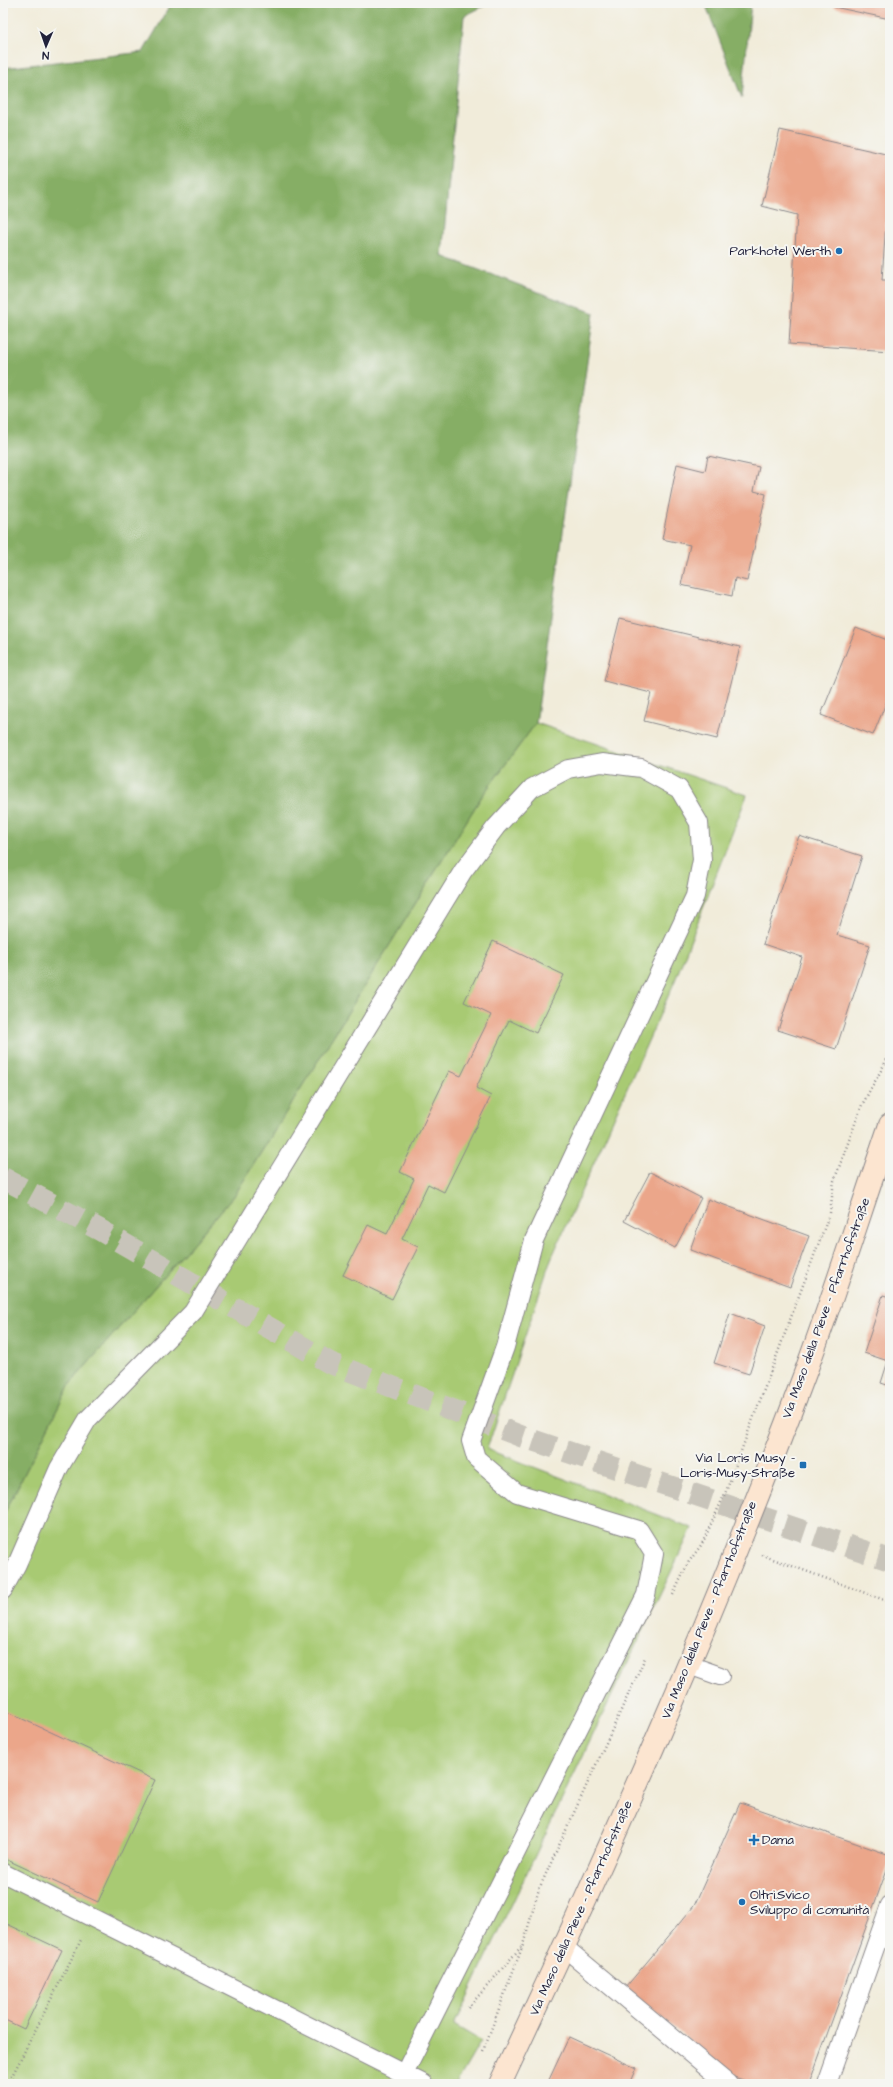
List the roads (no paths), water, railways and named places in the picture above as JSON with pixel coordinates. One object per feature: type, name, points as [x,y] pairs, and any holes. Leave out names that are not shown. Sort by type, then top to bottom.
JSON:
[{"type":"street","name":"Via Maso della Pieve - Pfarrhofstraße","points":[[500,2084],[564,1947],[689,1665],[804,1376],[890,1125]]},
{"type":"lane","points":[[3,1590],[17,1564],[59,1468],[88,1419],[193,1312],[463,871],[496,827],[532,788],[568,769],[602,763],[640,768],[679,789],[699,823],[702,860],[695,896],[534,1240],[505,1347],[471,1441],[476,1458],[517,1493],[639,1530],[654,1554],[646,1595],[401,2079]]},
{"type":"lane","points":[[689,1665],[720,1676]]},
{"type":"lane","points":[[3,1873],[401,2079],[424,2084]]},
{"type":"lane","points":[[827,2084],[890,1905]]},
{"type":"lane","points":[[564,1947],[728,2084]]},
{"type":"tunnel","points":[[3,1178],[100,1230],[330,1363],[523,1437],[890,1560]]},
{"type":"place","name":"Parkhotel Werth","points":[[839,251]]},
{"type":"place","name":"Via Loris Musy - Loris-Musy-Straße","points":[[803,1465]]},
{"type":"place","name":"Dama","points":[[754,1840]]},
{"type":"place","name":"Oltri.Svico Sviluppo di comunità","points":[[742,1902]]}]
